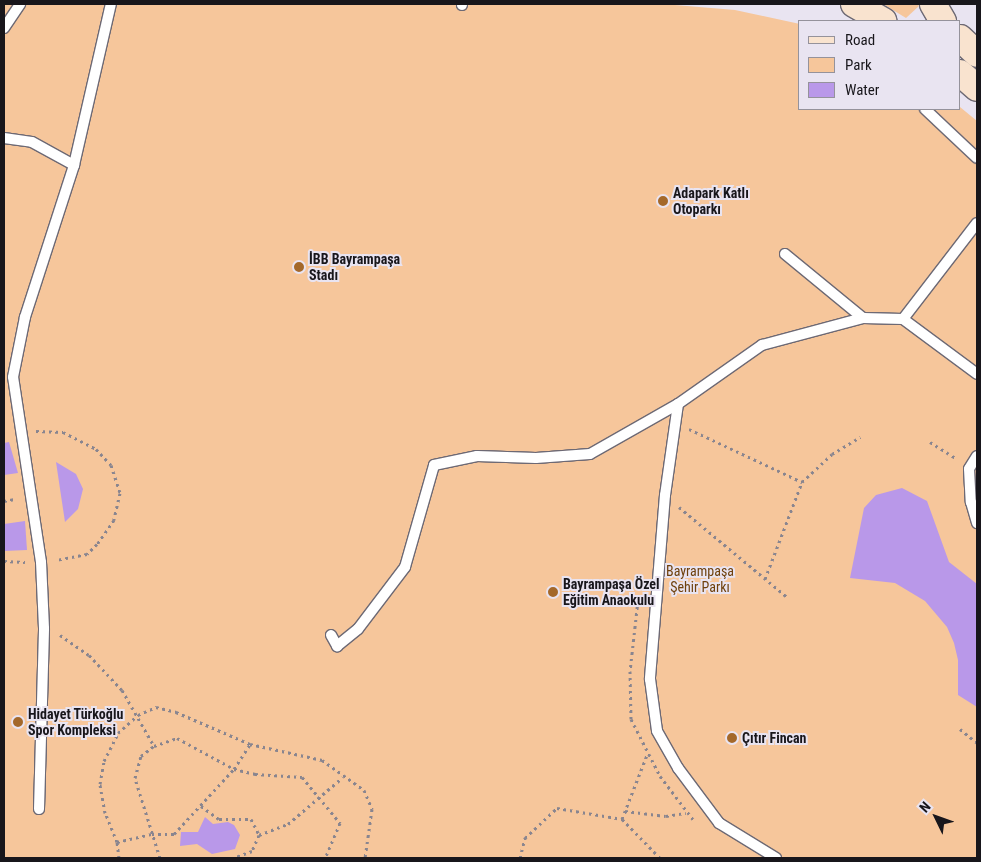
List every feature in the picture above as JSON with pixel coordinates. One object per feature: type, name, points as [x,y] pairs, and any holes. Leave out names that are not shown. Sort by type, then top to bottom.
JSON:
[{"type":"main road","points":[[854,4],[882,20]]},
{"type":"main road","points":[[933,4],[942,20]]},
{"type":"main road","points":[[961,39],[977,54]]},
{"type":"main road","points":[[961,74],[977,88]]},
{"type":"lane","points":[[4,28],[11,8],[20,4]]},
{"type":"lane","points":[[39,809],[44,628],[41,562],[14,377],[25,317],[74,165],[111,4]]},
{"type":"lane","points":[[926,110],[977,158]]},
{"type":"lane","points":[[4,138],[32,142],[74,165]]},
{"type":"lane","points":[[903,319],[977,223]]},
{"type":"lane","points":[[785,254],[862,318]]},
{"type":"lane","points":[[331,635],[338,646],[358,628],[405,567],[434,465],[477,456],[536,458],[590,454],[678,404],[762,345],[862,318],[903,319],[977,374]]},
{"type":"lane","points":[[678,404],[665,495],[650,679],[657,731],[678,768],[719,823],[776,858]]},
{"type":"lane","points":[[977,456],[968,469],[971,502],[977,522]]},
{"type":"path","points":[[675,423],[802,482]]},
{"type":"path","points":[[4,562],[41,562],[86,554],[107,532],[120,505],[120,493],[111,465],[96,449],[63,432],[20,428]]},
{"type":"path","points":[[766,579],[802,482],[832,454],[860,438]]},
{"type":"path","points":[[930,442],[968,469]]},
{"type":"path","points":[[665,495],[787,597]]},
{"type":"path","points":[[44,628],[89,655],[122,690],[154,746]]},
{"type":"path","points":[[119,858],[117,842],[105,813],[100,784],[104,761],[118,733],[138,715],[156,707],[176,712],[250,744],[322,760],[343,777],[364,790],[372,809],[365,858]]},
{"type":"path","points":[[960,728],[977,744]]},
{"type":"path","points":[[622,819],[657,731]]},
{"type":"path","points":[[160,858],[135,778],[141,756],[154,746],[177,738],[234,769],[255,774],[302,777],[320,796],[340,823],[325,858]]},
{"type":"path","points":[[117,842],[152,834],[174,834],[234,769],[250,744]]},
{"type":"path","points":[[233,858],[252,851],[259,834],[288,824],[343,777]]},
{"type":"path","points":[[201,806],[219,819],[250,819],[259,834]]},
{"type":"path","points":[[520,858],[525,838],[557,808],[622,819],[660,858]]},
{"type":"path","points":[[625,811],[666,816],[708,808]]},
{"type":"green space","name":"Bayrampaşa Şehir Parkı","points":[[4,4],[663,4],[735,10],[798,24],[798,110],[961,110],[961,108],[977,121],[977,858],[4,858]]},
{"type":"green space","points":[[883,4],[918,4],[919,6],[906,18]]},
{"type":"water","points":[[9,442],[18,473],[4,475],[4,443]]},
{"type":"water","points":[[56,462],[76,474],[83,489],[78,509],[65,522]]},
{"type":"water","points":[[902,488],[927,501],[949,562],[977,584],[977,707],[958,695],[958,660],[954,643],[947,627],[925,601],[895,583],[850,578],[864,508],[876,495]]},
{"type":"water","points":[[25,521],[27,550],[4,551],[4,524]]},
{"type":"water","points":[[205,817],[213,824],[228,822],[234,825],[240,835],[235,849],[212,854],[197,844],[180,846],[181,832],[198,832]]},
{"type":"place","name":"Adapark Katlı Otoparkı","points":[[663,201]]},
{"type":"place","name":"İBB Bayrampaşa Stadı","points":[[299,267]]},
{"type":"place","name":"Bayrampaşa Özel Eğitim Anaokulu","points":[[553,592]]},
{"type":"place","name":"Hidayet Türkoğlu Spor Kompleksi","points":[[18,722]]},
{"type":"place","name":"Çıtır Fincan","points":[[732,738]]}]
